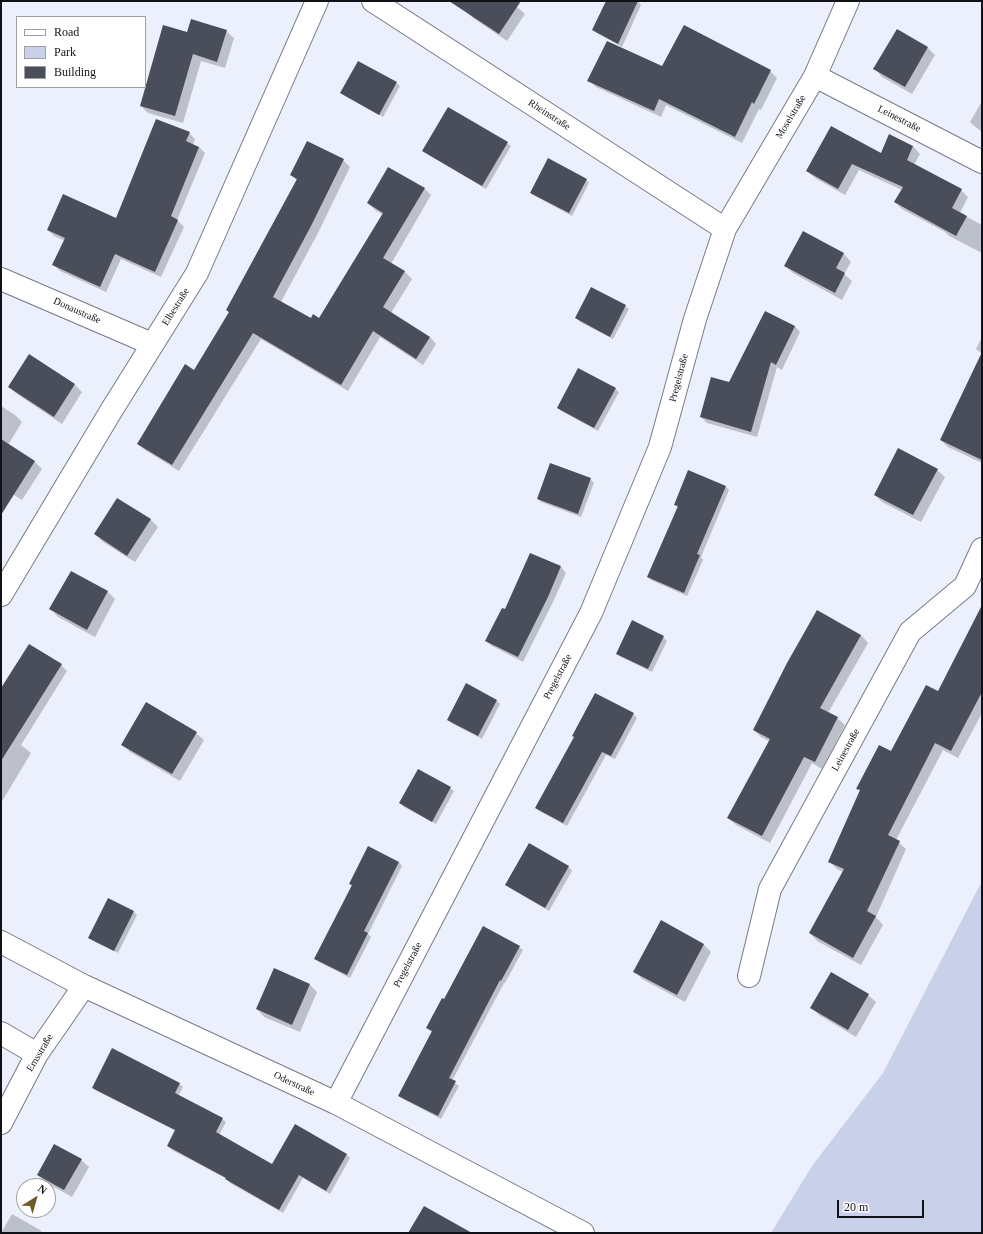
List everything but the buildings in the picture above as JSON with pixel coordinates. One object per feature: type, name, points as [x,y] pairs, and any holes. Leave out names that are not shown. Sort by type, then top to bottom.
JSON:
[{"type":"street","name":"Elbestraße","points":[[1,595],[111,411],[197,273],[317,1]]},
{"type":"street","name":"Rheinstraße","points":[[373,1],[725,229]]},
{"type":"street","name":"Moselstraße","points":[[725,229],[815,76],[848,1]]},
{"type":"street","name":"Leinestraße","points":[[815,76],[982,162]]},
{"type":"street","name":"Pregelstraße","points":[[336,1103],[592,613],[660,447],[695,319],[725,229]]},
{"type":"street","name":"Donaustraße","points":[[1,278],[152,344]]},
{"type":"street","name":"Leinestraße","points":[[749,976],[770,889],[910,632],[964,586],[982,549]]},
{"type":"street","name":"Oderstraße","points":[[1,942],[84,986],[336,1103],[583,1233]]},
{"type":"street","name":"Emsstraße","points":[[1,1123],[37,1054],[84,986]]},
{"type":"street","points":[[1,1033],[37,1054]]},
{"type":"green space","points":[[982,881],[982,1233],[771,1233],[812,1166],[883,1073]]}]
